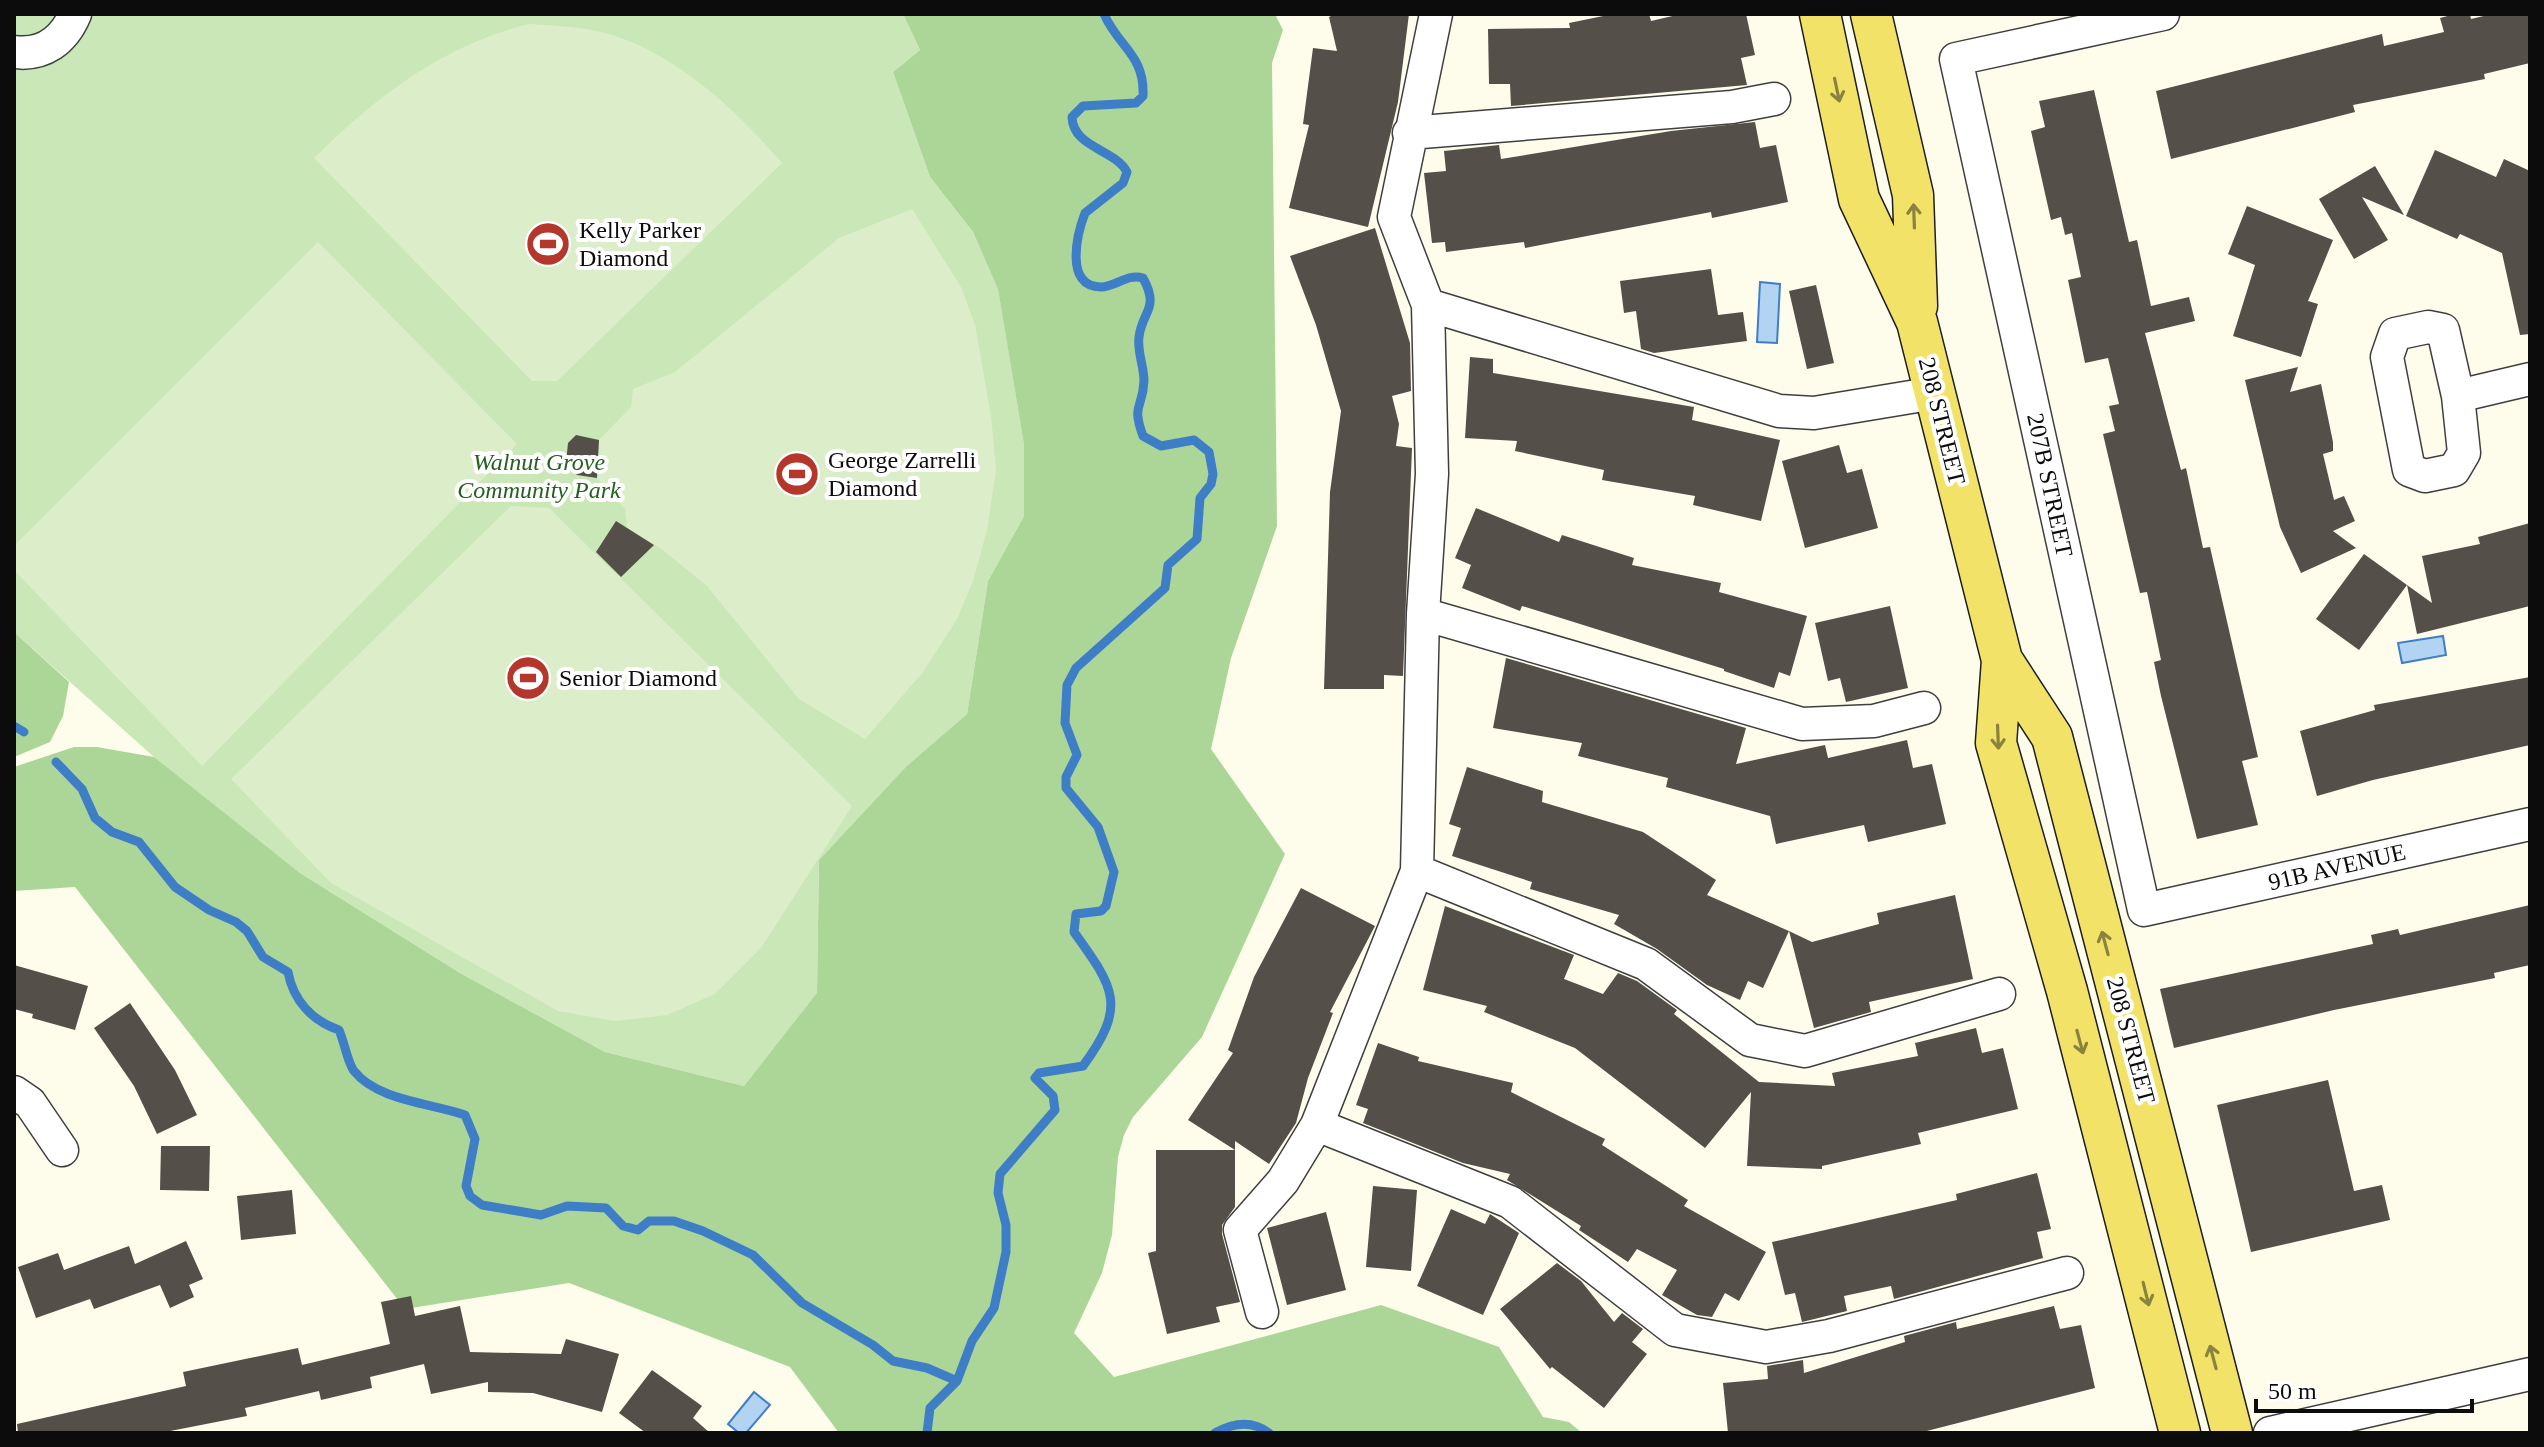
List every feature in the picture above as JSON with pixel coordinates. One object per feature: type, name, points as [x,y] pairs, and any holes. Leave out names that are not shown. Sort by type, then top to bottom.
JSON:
[{"type":"main road","name":"208 STREET","points":[[1820,14],[1859,199],[1917,322],[2002,660],[1996,743],[2067,991],[2180,1433]]},
{"type":"main road","name":"208 STREET","points":[[1871,14],[1913,195],[1917,322]]},
{"type":"main road","name":"208 STREET","points":[[2002,660],[2052,737],[2232,1433]]},
{"type":"street","points":[[14,52],[41,51],[56,43],[68,30],[75,14]]},
{"type":"street","points":[[1262,1312],[1240,1230],[1283,1181],[1317,1125],[1417,871],[1423,614],[1432,474],[1428,305],[1394,217],[1436,14]]},
{"type":"street","name":"207B STREET","points":[[2144,910],[1956,59],[2163,14]]},
{"type":"street","points":[[1409,133],[1732,107],[1774,99]]},
{"type":"street","points":[[1428,305],[1779,411],[1814,413],[1935,393]]},
{"type":"street","points":[[2458,396],[2530,379]]},
{"type":"street","points":[[1423,614],[1802,724],[1874,721],[1924,708]]},
{"type":"street","name":"91B AVENUE","points":[[2144,910],[2530,824]]},
{"type":"street","points":[[1417,871],[1646,964],[1750,1040],[1805,1051],[1999,994]]},
{"type":"street","points":[[14,1092],[30,1103],[62,1150]]},
{"type":"street","points":[[1317,1125],[1510,1202],[1675,1330],[1766,1347],[1829,1336],[2067,1273]]},
{"type":"street","points":[[2270,1433],[2344,1425],[2530,1374]]},
{"type":"green space","name":"Walnut Grove Community Park","points":[[14,14],[903,14],[920,50],[893,72],[930,177],[973,232],[998,288],[1024,445],[1024,516],[988,581],[967,714],[906,768],[819,860],[817,994],[744,1086],[605,1052],[460,973],[300,873],[173,774],[14,632]]},
{"type":"green space","points":[[903,14],[1275,14],[1283,30],[1272,63],[1277,526],[1231,658],[1211,749],[1285,854],[1202,1037],[1133,1117],[1124,1135],[1118,1157],[1112,1235],[1102,1273],[1074,1333],[1114,1377],[1381,1305],[1499,1347],[1543,1417],[1569,1422],[1582,1433],[839,1433],[790,1367],[569,1283],[405,1309],[75,887],[14,891],[14,767],[74,747],[97,747],[154,757],[300,873],[460,973],[605,1052],[744,1086],[817,993],[819,860],[906,767],[967,714],[988,581],[1024,516],[1024,445],[998,289],[973,232],[930,177],[893,72],[920,50]]},
{"type":"green space","name":"Kelly Parker Diamond","points":[[529,24],[599,31],[667,60],[709,90],[782,163],[557,381],[532,381],[314,158],[387,94],[440,59],[498,33]]},
{"type":"green space","name":"George Zarrelli Diamond","points":[[912,209],[961,287],[975,325],[991,416],[996,470],[987,530],[973,581],[957,619],[923,672],[865,739],[799,699],[707,586],[663,550],[627,528],[625,509],[597,478],[599,440],[631,407],[633,389],[675,372],[839,238]]},
{"type":"green space","points":[[318,242],[517,444],[202,766],[14,570],[14,546]]},
{"type":"green space","name":"Senior Diamond","points":[[511,506],[549,508],[852,806],[761,948],[715,994],[667,1015],[615,1021],[558,1011],[331,883],[231,779]]},
{"type":"green space","points":[[14,632],[69,682],[63,716],[50,742],[14,757]]},
{"type":"water","points":[[1760,282],[1780,284],[1777,343],[1757,342]]},
{"type":"water","points":[[2443,636],[2446,655],[2402,663],[2398,643]]},
{"type":"water","points":[[754,1392],[770,1405],[746,1433],[739,1433],[728,1424]]},
{"type":"building","points":[[1335,14],[1409,14],[1398,102],[1368,227],[1289,208],[1309,125],[1303,124],[1313,48],[1337,51],[1329,17]]},
{"type":"building","points":[[1613,14],[1649,14],[1651,21],[1681,14],[1746,14],[1755,55],[1741,58],[1747,85],[1511,106],[1510,84],[1489,84],[1488,29],[1570,28],[1569,23]]},
{"type":"building","points":[[2470,14],[2471,19],[2492,14],[2530,14],[2530,63],[2484,74],[2485,79],[2353,105],[2355,112],[2171,159],[2156,91],[2382,34],[2384,46],[2444,32],[2440,18]]},
{"type":"building","points":[[2094,90],[2129,242],[2137,240],[2151,306],[2189,297],[2195,321],[2145,333],[2181,470],[2186,468],[2203,548],[2210,547],[2258,757],[2242,761],[2258,825],[2197,839],[2154,662],[2161,660],[2147,592],[2140,593],[2103,434],[2115,431],[2109,406],[2119,404],[2108,358],[2085,363],[2068,280],[2081,277],[2072,233],[2065,235],[2061,217],[2051,220],[2031,131],[2045,127],[2039,101]]},
{"type":"building","points":[[1755,122],[1760,148],[1776,145],[1788,202],[1712,218],[1711,212],[1525,248],[1524,242],[1446,252],[1445,242],[1432,243],[1424,173],[1446,171],[1444,151],[1499,145],[1501,159],[1671,131]]},
{"type":"building","points":[[2435,150],[2496,177],[2504,159],[2530,171],[2530,334],[2520,335],[2502,253],[2460,234],[2457,239],[2406,216]]},
{"type":"building","points":[[2375,166],[2404,215],[2362,197],[2388,240],[2354,259],[2319,199]]},
{"type":"building","points":[[2247,206],[2333,240],[2308,301],[2318,304],[2301,357],[2233,336],[2255,265],[2228,254]]},
{"type":"building","points":[[1375,228],[1410,343],[1411,391],[1392,396],[1399,424],[1396,446],[1412,448],[1403,676],[1384,675],[1384,689],[1324,689],[1330,492],[1341,411],[1316,325],[1290,256]]},
{"type":"building","points":[[1711,269],[1718,315],[1743,312],[1747,341],[1654,353],[1641,349],[1636,311],[1624,313],[1620,281]]},
{"type":"building","points":[[1816,285],[1834,363],[1807,369],[1789,291]]},
{"type":"building","points":[[1470,357],[1493,359],[1493,373],[1694,407],[1692,420],[1780,440],[1761,521],[1693,505],[1695,496],[1602,480],[1604,470],[1515,451],[1517,441],[1465,438]]},
{"type":"building","points":[[2298,367],[2290,392],[2321,384],[2333,442],[2333,451],[2323,454],[2334,500],[2344,496],[2355,521],[2333,531],[2356,548],[2301,573],[2280,527],[2245,380]]},
{"type":"building","points":[[576,435],[599,440],[597,478],[577,475],[566,463],[568,443]]},
{"type":"building","points":[[1839,445],[1847,473],[1862,469],[1878,528],[1805,548],[1782,461]]},
{"type":"building","points":[[1476,508],[1559,542],[1562,535],[1634,558],[1632,565],[1721,583],[1719,592],[1807,616],[1790,676],[1779,672],[1774,688],[1724,669],[1522,606],[1520,611],[1462,588],[1471,565],[1455,558]]},
{"type":"building","points":[[616,521],[654,545],[621,577],[596,552]]},
{"type":"building","points":[[2530,523],[2530,606],[2417,634],[2407,585],[2432,603],[2422,556],[2480,544],[2478,537]]},
{"type":"building","points":[[2364,554],[2407,585],[2359,650],[2316,619]]},
{"type":"building","points":[[1890,606],[1908,688],[1846,702],[1840,678],[1828,681],[1815,623]]},
{"type":"building","points":[[1506,658],[1746,728],[1736,764],[1825,745],[1828,758],[1907,740],[1913,768],[1932,764],[1946,824],[1868,842],[1864,825],[1776,844],[1770,816],[1666,787],[1668,778],[1578,756],[1582,743],[1493,728]]},
{"type":"building","points":[[2530,677],[2530,745],[2373,780],[2317,796],[2300,731],[2375,710],[2374,705]]},
{"type":"building","points":[[1467,767],[1543,791],[1542,802],[1643,832],[1716,880],[1707,895],[1789,931],[1763,988],[1748,981],[1740,1000],[1707,985],[1657,949],[1614,924],[1619,915],[1530,889],[1532,882],[1452,856],[1461,828],[1449,824]]},
{"type":"building","points":[[1301,888],[1375,926],[1330,1012],[1333,1013],[1308,1078],[1296,1123],[1269,1164],[1235,1141],[1235,1150],[1188,1120],[1233,1053],[1228,1050],[1254,977]]},
{"type":"building","points":[[1955,895],[1973,979],[1869,1002],[1871,1012],[1814,1028],[1789,931],[1812,942],[1879,924],[1877,913]]},
{"type":"building","points":[[2530,905],[2530,965],[2494,973],[2495,978],[2334,1010],[2174,1048],[2160,989],[2373,944],[2371,935],[2398,929],[2400,935]]},
{"type":"building","points":[[1445,906],[1574,955],[1564,979],[1603,994],[1618,973],[1637,981],[1677,1010],[1674,1014],[1759,1082],[1835,1086],[1832,1073],[1918,1056],[1915,1043],[1976,1028],[1982,1053],[2003,1048],[2018,1109],[1918,1133],[1921,1144],[1822,1166],[1822,1169],[1747,1166],[1751,1092],[1705,1148],[1575,1048],[1484,1012],[1487,1006],[1423,990]]},
{"type":"building","points":[[14,965],[88,986],[75,1030],[32,1018],[33,1014],[14,1009]]},
{"type":"building","points":[[130,1003],[175,1070],[197,1115],[157,1134],[134,1086],[94,1028]]},
{"type":"building","points":[[1378,1043],[1419,1057],[1418,1061],[1513,1083],[1511,1092],[1605,1139],[1602,1145],[1688,1200],[1684,1206],[1766,1252],[1739,1301],[1725,1293],[1712,1317],[1697,1315],[1662,1295],[1677,1270],[1637,1249],[1628,1262],[1579,1230],[1581,1226],[1507,1180],[1510,1174],[1463,1163],[1363,1123],[1368,1109],[1356,1105]]},
{"type":"building","points":[[2328,1080],[2354,1191],[2382,1185],[2390,1220],[2251,1252],[2217,1105]]},
{"type":"building","points":[[161,1146],[210,1146],[209,1191],[160,1190]]},
{"type":"building","points":[[1156,1150],[1235,1150],[1235,1207],[1222,1225],[1222,1234],[1240,1302],[1216,1307],[1220,1322],[1167,1334],[1148,1253],[1156,1251]]},
{"type":"building","points":[[2037,1173],[2051,1229],[2037,1232],[2043,1258],[1894,1299],[1891,1286],[1844,1296],[1847,1311],[1802,1322],[1795,1293],[1785,1295],[1772,1242],[1957,1200],[1956,1194]]},
{"type":"building","points":[[1373,1186],[1417,1190],[1411,1271],[1366,1267]]},
{"type":"building","points":[[292,1190],[296,1234],[241,1240],[237,1196]]},
{"type":"building","points":[[1451,1209],[1485,1224],[1490,1214],[1519,1233],[1483,1315],[1417,1286]]},
{"type":"building","points":[[1326,1212],[1346,1290],[1287,1305],[1267,1228]]},
{"type":"building","points":[[186,1241],[203,1279],[189,1285],[194,1297],[170,1308],[160,1285],[94,1309],[90,1299],[36,1318],[18,1267],[58,1253],[64,1270],[129,1246],[135,1264]]},
{"type":"building","points":[[1557,1263],[1581,1281],[1614,1322],[1622,1313],[1643,1329],[1632,1342],[1647,1354],[1604,1408],[1552,1367],[1550,1369],[1500,1309]]},
{"type":"building","points":[[411,1296],[415,1316],[460,1306],[470,1352],[561,1354],[566,1339],[619,1354],[602,1412],[533,1393],[488,1392],[488,1382],[431,1394],[424,1364],[370,1377],[372,1388],[321,1400],[319,1391],[245,1408],[247,1416],[160,1433],[18,1433],[17,1424],[186,1386],[183,1372],[298,1348],[302,1365],[390,1344],[381,1302]]},
{"type":"building","points":[[2054,1306],[2060,1329],[2081,1325],[2095,1388],[1919,1433],[1728,1433],[1723,1383],[1768,1379],[1767,1366],[1803,1360],[1804,1373],[1905,1342],[1904,1336],[1956,1322],[1957,1329]]},
{"type":"building","points":[[652,1370],[702,1406],[693,1418],[710,1433],[646,1433],[619,1413]]},
{"type":"waterway","points":[[927,1433],[930,1408],[957,1381],[972,1341],[994,1308],[1006,1252],[1006,1225],[998,1193],[1000,1174],[1055,1110],[1053,1096],[1035,1078],[1039,1073],[1083,1066],[1106,1028],[1110,1012],[1106,984],[1074,932],[1076,914],[1101,911],[1106,906],[1114,872],[1098,827],[1066,788],[1066,777],[1077,755],[1065,723],[1067,685],[1076,668],[1165,588],[1168,565],[1197,539],[1200,498],[1211,484],[1213,474],[1209,452],[1194,440],[1161,446],[1143,436],[1138,417],[1144,381],[1139,343],[1150,303],[1143,278],[1132,277],[1101,287],[1089,285],[1078,269],[1077,246],[1085,213],[1123,183],[1127,172],[1121,164],[1079,135],[1072,117],[1083,106],[1136,103],[1143,96],[1140,71],[1104,14]]},
{"type":"waterway","points":[[14,726],[24,732]]},
{"type":"waterway","points":[[56,762],[82,789],[95,818],[112,832],[139,842],[175,887],[209,910],[236,922],[247,931],[263,957],[288,972],[294,992],[305,1008],[320,1021],[339,1030],[352,1068],[364,1081],[391,1095],[465,1115],[475,1139],[466,1186],[470,1196],[482,1205],[541,1215],[567,1206],[606,1208],[623,1226],[638,1230],[649,1221],[674,1221],[703,1231],[753,1255],[802,1303],[873,1345],[893,1361],[927,1368],[957,1381]]},
{"type":"waterway","points":[[1215,1433],[1242,1424],[1256,1426],[1269,1433]]},
{"type":"place","name":"Kelly Parker Diamond","points":[[548,244]]},
{"type":"place","name":"George Zarrelli Diamond","points":[[797,474]]},
{"type":"place","name":"Senior Diamond","points":[[528,678]]}]
